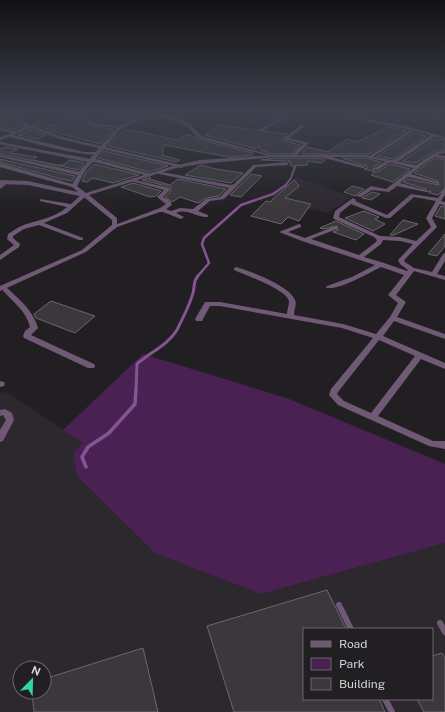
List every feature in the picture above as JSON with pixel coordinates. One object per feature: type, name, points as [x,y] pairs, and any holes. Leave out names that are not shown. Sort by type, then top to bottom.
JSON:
[{"type":"street","points":[[22,146],[92,160],[148,174]]},
{"type":"street","points":[[55,146],[84,153],[98,153]]},
{"type":"street","points":[[99,146],[182,166]]},
{"type":"street","points":[[233,146],[274,156]]},
{"type":"street","points":[[294,155],[304,146]]},
{"type":"street","points":[[370,157],[387,146]]},
{"type":"street","points":[[376,169],[415,146]]},
{"type":"street","points":[[74,186],[81,174],[103,147]]},
{"type":"street","points":[[417,243],[400,239],[379,238],[336,218],[337,212],[371,188],[387,191],[417,167],[434,156],[445,152]]},
{"type":"street","points":[[0,187],[2,182],[28,184],[84,195],[101,191],[148,174],[200,162],[284,155],[347,154],[370,157],[417,167]]},
{"type":"street","points":[[319,155],[364,167]]},
{"type":"street","points":[[0,156],[81,174]]},
{"type":"street","points":[[434,156],[445,158]]},
{"type":"street","points":[[258,157],[260,164],[266,170]]},
{"type":"street","points":[[194,212],[210,199],[222,198],[255,166],[260,164],[286,164]]},
{"type":"street","points":[[0,165],[74,186],[115,219],[115,226]]},
{"type":"street","points":[[176,167],[188,170]]},
{"type":"street","points":[[159,172],[223,187],[234,186]]},
{"type":"street","points":[[407,175],[436,183]]},
{"type":"street","points":[[91,366],[27,336],[28,333],[34,328],[34,322],[25,310],[2,288],[84,251],[115,226],[169,205],[168,202],[160,198],[168,189],[133,180]]},
{"type":"street","points":[[396,184],[424,191]]},
{"type":"street","points":[[411,271],[402,263],[401,260],[434,227],[429,218],[441,202],[445,191]]},
{"type":"street","points":[[0,258],[16,247],[16,244],[10,239],[10,235],[22,228],[63,213],[84,195]]},
{"type":"street","points":[[354,199],[388,217],[414,195],[441,202]]},
{"type":"street","points":[[42,200],[72,206]]},
{"type":"street","points":[[171,213],[181,208],[206,216]]},
{"type":"street","points":[[162,209],[181,217]]},
{"type":"street","points":[[39,223],[81,239]]},
{"type":"street","points":[[299,226],[282,232],[359,258],[411,271],[434,274],[445,278]]},
{"type":"street","points":[[304,240],[335,228]]},
{"type":"street","points":[[359,258],[379,243],[379,238]]},
{"type":"street","points":[[434,274],[445,255]]},
{"type":"street","points":[[329,287],[354,278],[382,264]]},
{"type":"street","points":[[236,269],[277,287],[289,295],[292,300],[290,316]]},
{"type":"street","points":[[411,271],[392,295],[402,302],[393,318],[334,391],[333,395],[341,404],[432,444],[445,445]]},
{"type":"street","points":[[198,319],[208,304],[220,304],[343,326],[379,337],[445,366]]},
{"type":"street","points":[[393,318],[445,337]]},
{"type":"street","points":[[372,417],[420,355]]},
{"type":"street","points":[[0,412],[5,412],[9,415],[10,420],[0,439]]},
{"type":"lane","points":[[339,604],[351,628]]},
{"type":"lane","points":[[440,624],[445,632]]},
{"type":"lane","points":[[386,700],[392,712]]},
{"type":"shaded area","points":[[296,177],[352,197],[328,213],[270,199]]},
{"type":"shaded area","points":[[5,391],[83,443],[261,594],[445,543],[445,712],[0,712],[0,394]]},
{"type":"green space","points":[[143,354],[289,399],[445,464],[445,543],[261,594],[155,553],[77,476],[73,453],[83,443],[63,430]]},
{"type":"building","points":[[109,146],[164,146],[162,155],[180,160],[176,162]]},
{"type":"building","points":[[171,146],[226,146],[253,153],[252,155],[229,157]]},
{"type":"building","points":[[246,146],[258,146],[256,149]]},
{"type":"building","points":[[259,146],[299,146],[291,154],[273,154],[260,150]]},
{"type":"building","points":[[336,146],[382,146],[369,154],[301,154],[307,147],[328,152]]},
{"type":"building","points":[[393,146],[411,146],[393,159],[377,156]]},
{"type":"building","points":[[424,146],[445,146],[445,150],[435,151],[416,163],[402,161]]},
{"type":"building","points":[[6,147],[18,149],[10,153],[37,157],[33,160],[57,165],[63,165],[70,160],[84,163],[79,170],[0,154],[0,149]]},
{"type":"building","points":[[104,151],[168,166],[149,172],[98,158]]},
{"type":"building","points":[[274,158],[321,158],[325,160],[322,163],[307,161],[308,165],[291,166],[290,161],[261,160]]},
{"type":"building","points":[[342,158],[366,158],[381,162],[373,167],[374,172],[364,169],[368,168],[367,166]]},
{"type":"building","points":[[435,158],[445,160],[445,188],[438,195],[429,193],[431,191],[427,192],[426,189],[403,182],[408,179],[439,185],[438,181],[414,173]]},
{"type":"building","points":[[0,159],[75,176],[72,181],[61,179],[0,162]]},
{"type":"building","points":[[94,164],[139,175],[113,183],[93,178],[87,182],[82,181],[86,172]]},
{"type":"building","points":[[390,164],[410,169],[393,182],[371,175]]},
{"type":"building","points":[[201,165],[243,173],[231,183],[185,175]]},
{"type":"building","points":[[251,174],[262,176],[241,197],[230,195]]},
{"type":"building","points":[[151,177],[149,179],[170,185],[178,179],[226,189],[219,196],[206,198],[198,203],[180,197],[172,202],[165,197],[171,191],[171,187],[142,180]]},
{"type":"building","points":[[294,180],[299,186],[285,198],[311,204],[299,221],[288,217],[281,224],[251,216],[266,201],[270,202]]},
{"type":"building","points":[[133,183],[161,191],[156,196],[150,197],[121,187]]},
{"type":"building","points":[[352,186],[364,189],[355,196],[344,192]]},
{"type":"building","points":[[372,192],[380,194],[371,200],[362,198]]},
{"type":"building","points":[[441,206],[445,207],[445,219],[435,216]]},
{"type":"building","points":[[364,211],[379,217],[375,219],[385,224],[373,231],[345,218]]},
{"type":"building","points":[[403,220],[418,224],[394,235],[390,235]]},
{"type":"building","points":[[336,221],[364,234],[356,240],[333,232],[338,230],[337,226],[324,229],[320,228]]},
{"type":"building","points":[[445,234],[445,246],[437,256],[428,254]]},
{"type":"building","points":[[51,301],[95,316],[75,333],[36,318],[34,314]]},
{"type":"building","points":[[327,590],[346,628],[303,628],[303,700],[379,700],[385,712],[234,712],[207,626]]},
{"type":"building","points":[[143,648],[158,712],[34,712],[33,700],[52,700],[52,676]]},
{"type":"building","points":[[442,653],[445,658],[445,712],[424,712],[418,700],[433,700],[433,656]]},
{"type":"waterway","points":[[285,185],[291,178],[295,167],[287,158]]},
{"type":"waterway","points":[[197,277],[209,263],[202,244],[204,238],[241,205],[273,194],[285,185]]},
{"type":"waterway","points":[[136,390],[137,364],[169,340],[177,330],[190,302],[197,277]]},
{"type":"waterway","points":[[86,467],[82,457],[88,447],[109,433],[135,404],[136,389]]}]
